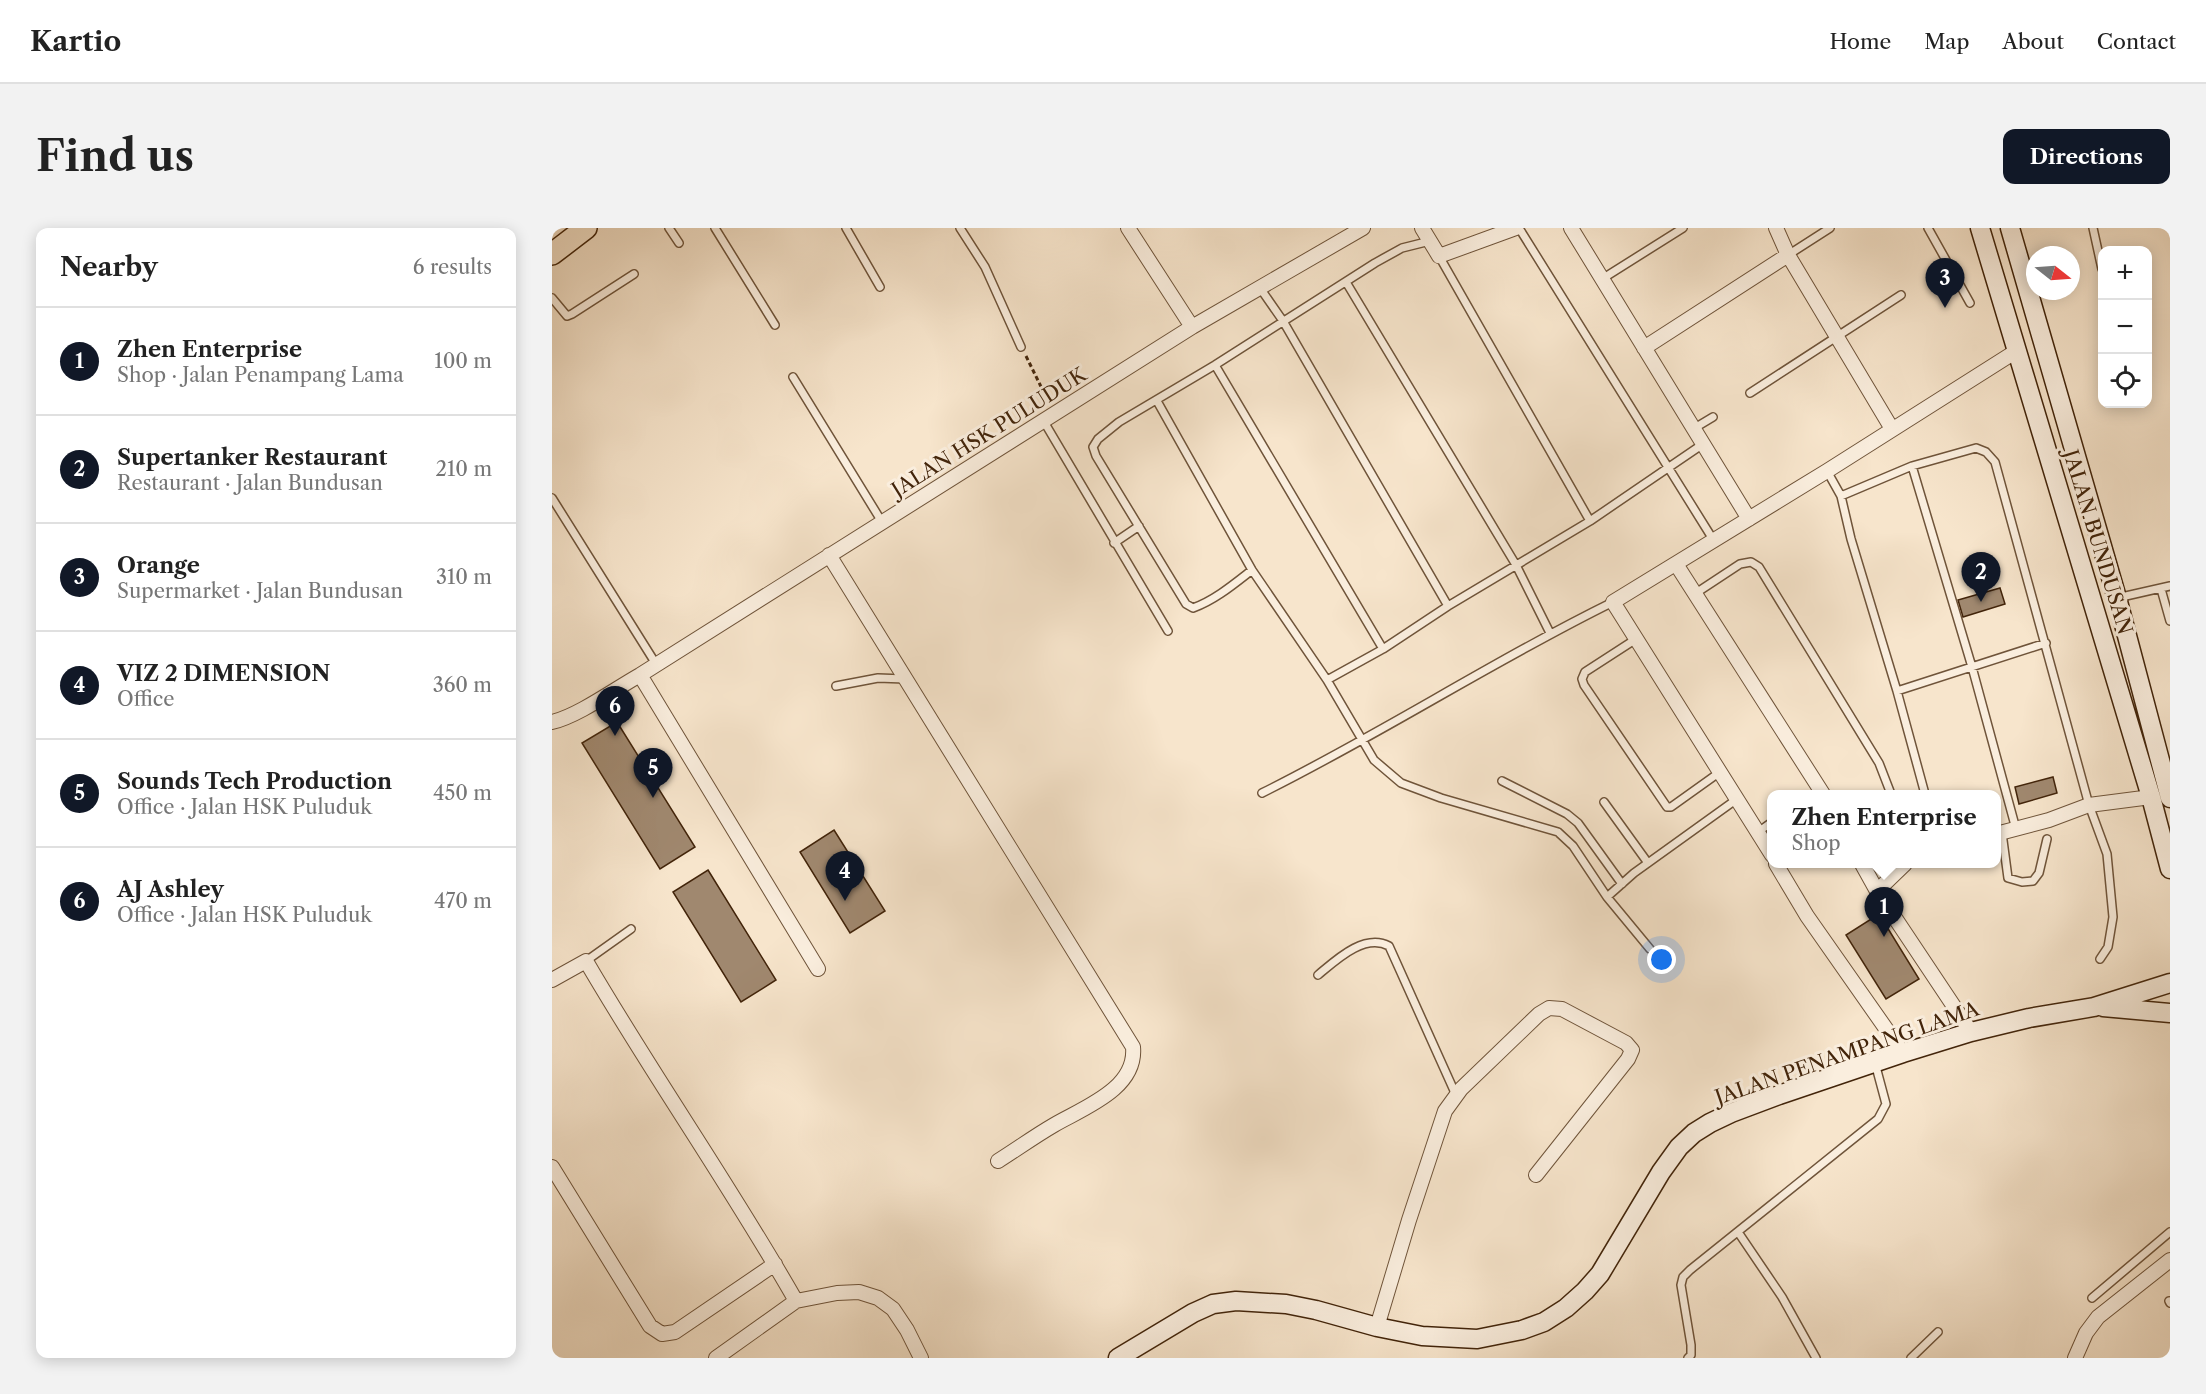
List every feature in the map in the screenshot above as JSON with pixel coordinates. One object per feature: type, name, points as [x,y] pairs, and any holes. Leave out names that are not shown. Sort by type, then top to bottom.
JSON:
[{"type":"main road","name":"JALAN BUNDUSAN","points":[[1980,228],[2151,797],[2170,869]]},
{"type":"main road","name":"JALAN BUNDUSAN","points":[[2010,228],[2117,598],[2170,798]]},
{"type":"main road","points":[[552,248],[581,232]]},
{"type":"main road","points":[[552,254],[581,232]]},
{"type":"main road","name":"JALAN PENAMPANG LAMA","points":[[1119,1358],[1193,1313],[1213,1304],[1236,1301],[1286,1304],[1422,1336],[1477,1340],[1522,1330],[1544,1322],[1566,1308],[1586,1291],[1600,1274],[1661,1172],[1679,1147],[1694,1133],[1731,1113],[1903,1053],[1971,1032],[2094,1006],[2170,982]]},
{"type":"main road","name":"JALAN PENAMPANG LAMA","points":[[2094,1006],[2170,1013]]},
{"type":"street","name":"JALAN HSK PULUDUK","points":[[552,722],[639,675],[1192,327],[1363,228]]},
{"type":"street","points":[[1422,228],[1439,256],[1518,228]]},
{"type":"street","points":[[1571,228],[1749,519]]},
{"type":"street","points":[[1776,228],[1788,255],[1893,429]]},
{"type":"street","points":[[1131,229],[1192,327]]},
{"type":"street","points":[[1644,348],[1788,255]]},
{"type":"street","points":[[1767,847],[1613,602],[1827,471],[2018,350]]},
{"type":"street","points":[[829,555],[1133,1047],[1130,1066],[1119,1084],[1104,1097],[998,1161]]},
{"type":"street","points":[[1676,564],[1696,592],[1816,790]]},
{"type":"street","points":[[639,675],[818,969]]},
{"type":"street","points":[[2005,832],[2049,820],[2089,805],[2151,797]]},
{"type":"street","points":[[1778,868],[1808,916],[1903,1053]]},
{"type":"street","points":[[1864,868],[1877,891],[1971,1032]]},
{"type":"street","points":[[1877,891],[1901,868]]},
{"type":"street","points":[[552,980],[586,961],[796,1301]]},
{"type":"street","points":[[1377,1327],[1445,1111],[1456,1096],[1539,1014],[1549,1008],[1562,1009],[1626,1043],[1632,1050],[1628,1059],[1536,1175]]},
{"type":"street","points":[[552,1167],[650,1326],[662,1334],[675,1332],[775,1264]]},
{"type":"street","points":[[2075,1358],[2086,1333],[2098,1317],[2170,1260]]},
{"type":"street","points":[[716,1358],[796,1301],[837,1293],[859,1292],[878,1298],[893,1310],[907,1330],[921,1358]]},
{"type":"lane","points":[[669,228],[679,243]]},
{"type":"lane","points":[[715,228],[775,325]]},
{"type":"lane","points":[[846,228],[880,286]]},
{"type":"lane","points":[[960,228],[985,267],[1021,347]]},
{"type":"lane","points":[[1518,228],[1714,541]]},
{"type":"lane","points":[[1602,279],[1683,228]]},
{"type":"lane","points":[[1788,255],[1830,228]]},
{"type":"lane","points":[[1928,228],[1970,303]]},
{"type":"lane","points":[[2093,228],[2098,248]]},
{"type":"lane","points":[[1252,570],[1226,590],[1193,608],[1186,604],[1096,456],[1093,447],[1098,439],[1119,422],[1157,401],[1346,282],[1402,248],[1430,241]]},
{"type":"lane","points":[[1439,256],[1590,521]]},
{"type":"lane","points":[[1931,276],[1950,265]]},
{"type":"lane","points":[[552,298],[563,313],[567,316],[572,315],[634,274]]},
{"type":"lane","points":[[1346,282],[1516,566],[1550,633]]},
{"type":"lane","points":[[1260,288],[1283,321],[1448,606]]},
{"type":"lane","points":[[1750,393],[1901,296]]},
{"type":"lane","points":[[1215,365],[1383,649]]},
{"type":"lane","points":[[792,376],[882,522]]},
{"type":"lane","points":[[1157,401],[1252,570],[1327,680],[1374,760],[1401,783],[1441,798],[1558,832],[1573,846],[1607,897],[1650,948]]},
{"type":"lane","points":[[1049,417],[1114,543],[1168,631]]},
{"type":"lane","points":[[1694,429],[1713,417]]},
{"type":"lane","points":[[1327,680],[1383,649],[1448,606],[1590,521],[1703,444]]},
{"type":"lane","points":[[1841,496],[1912,466],[1976,448],[1986,452],[1995,462],[2089,805],[2107,854],[2113,917],[2108,947],[2100,959]]},
{"type":"lane","points":[[1912,466],[1972,667],[1997,790]]},
{"type":"lane","points":[[1827,471],[1841,496],[1851,539],[1897,690],[1924,790]]},
{"type":"lane","points":[[552,498],[656,664]]},
{"type":"lane","points":[[1114,543],[1139,526]]},
{"type":"lane","points":[[1696,592],[1740,564],[1751,562],[1759,567],[1879,763],[1889,790]]},
{"type":"lane","points":[[2117,598],[2170,586]]},
{"type":"lane","points":[[2161,589],[2170,621]]},
{"type":"lane","points":[[1262,793],[1363,741],[1550,633],[1613,602]]},
{"type":"lane","points":[[1636,639],[1585,672],[1582,679],[1584,685],[1667,807],[1671,807],[1720,772]]},
{"type":"lane","points":[[1897,690],[2046,643]]},
{"type":"lane","points":[[836,686],[879,678],[905,680]]},
{"type":"lane","points":[[1502,781],[1567,814],[1578,823],[1622,884]]},
{"type":"lane","points":[[1607,897],[1648,863],[1737,799]]},
{"type":"lane","points":[[1604,802],[1648,863]]},
{"type":"lane","points":[[2001,812],[2005,832],[2008,878],[2022,882],[2033,881],[2039,873],[2047,839]]},
{"type":"lane","points":[[1758,832],[1767,826]]},
{"type":"lane","points":[[586,961],[631,929]]},
{"type":"lane","points":[[1318,975],[1341,956],[1367,943],[1376,941],[1389,946],[1456,1096]]},
{"type":"lane","points":[[1688,1358],[1691,1354],[1691,1345],[1681,1285],[1683,1277],[1878,1119],[1886,1104],[1875,1063]]},
{"type":"lane","points":[[1738,1232],[1782,1297],[1816,1358]]},
{"type":"lane","points":[[2092,1298],[2170,1232]]},
{"type":"lane","points":[[1911,1358],[1938,1332]]},
{"type":"path","points":[[1021,347],[1049,417]]},
{"type":"building","points":[[2000,588],[2005,604],[1963,617],[1958,600]]},
{"type":"building","points":[[617,722],[695,847],[660,869],[582,743]]},
{"type":"building","points":[[2053,777],[2057,793],[2019,804],[2015,787]]},
{"type":"building","points":[[834,830],[885,911],[850,933],[800,852]]},
{"type":"building","points":[[708,870],[776,980],[741,1002],[673,892]]},
{"type":"building","points":[[1879,914],[1919,979],[1886,999],[1846,935]]},
{"type":"place","name":"Orange","points":[[1945,308]]},
{"type":"place","name":"Supertanker Restaurant","points":[[1981,602]]},
{"type":"place","name":"AJ Ashley","points":[[615,736]]},
{"type":"place","name":"Sounds Tech Production","points":[[653,798]]},
{"type":"place","name":"VIZ 2 DIMENSION","points":[[845,901]]},
{"type":"place","name":"Zhen Enterprise","points":[[1884,937]]}]
